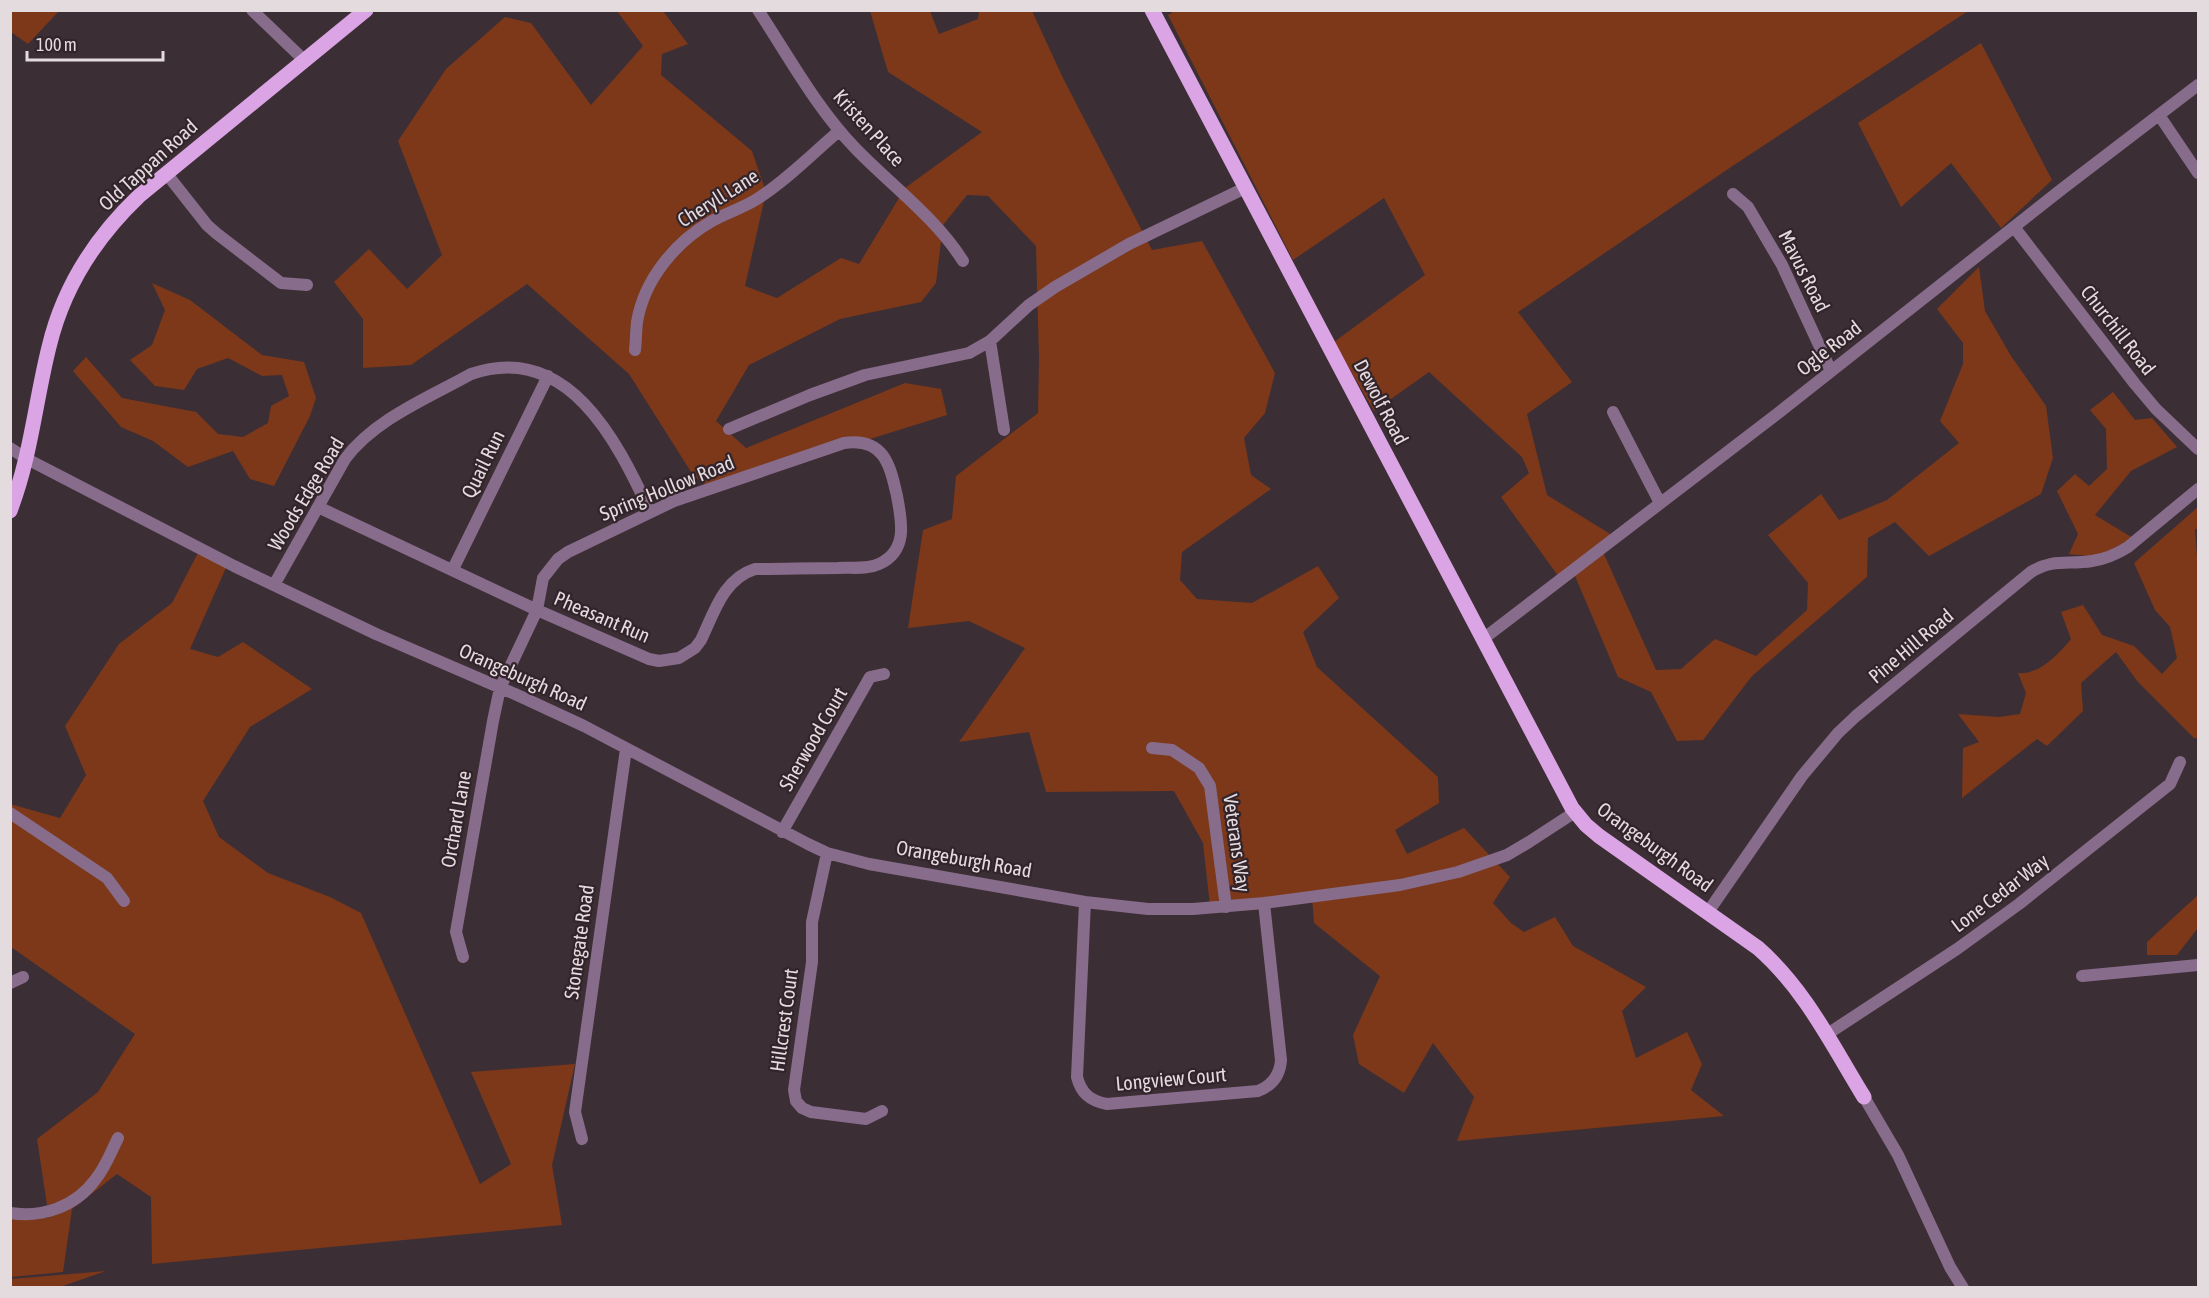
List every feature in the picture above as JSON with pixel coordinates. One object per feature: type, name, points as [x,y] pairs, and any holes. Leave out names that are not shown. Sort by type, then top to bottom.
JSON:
[{"type":"main road","name":"Old Tappan Road","points":[[10,511],[27,459],[49,345],[67,294],[94,248],[139,196],[366,10]]},
{"type":"main road","name":"Dewolf Road","points":[[1152,10],[1575,812]]},
{"type":"main road","name":"Orangeburgh Road","points":[[1575,812],[1599,836],[1775,962],[1803,996],[1864,1097]]},
{"type":"street","points":[[252,10],[304,60]]},
{"type":"street","name":"Kristen Place","points":[[758,10],[839,131],[949,239],[963,261]]},
{"type":"street","name":"Ogle Road","points":[[1483,639],[2199,86]]},
{"type":"street","points":[[2159,116],[2199,173]]},
{"type":"street","name":"Cheryll Lane","points":[[635,350],[637,322],[648,291],[658,272],[675,250],[698,230],[739,209],[772,188],[839,131]]},
{"type":"street","points":[[166,173],[216,233],[281,283],[307,285]]},
{"type":"street","points":[[729,429],[865,375],[969,353],[990,341],[1029,305],[1055,287],[1129,244],[1245,188]]},
{"type":"street","name":"Mavus Road","points":[[1733,194],[1748,207],[1782,265],[1831,371]]},
{"type":"street","name":"Churchill Road","points":[[2014,227],[2135,384],[2199,450]]},
{"type":"street","points":[[990,341],[1005,430]]},
{"type":"street","name":"Woods Edge Road","points":[[274,585],[353,449],[364,438],[412,406],[471,374],[484,370],[513,367],[528,369],[548,376],[574,394],[611,437],[632,472],[650,512]]},
{"type":"street","name":"Quail Run","points":[[453,569],[548,376]]},
{"type":"street","points":[[1613,412],[1660,503]]},
{"type":"street","name":"Spring Hollow Road","points":[[500,688],[537,610],[543,578],[558,559],[650,512],[674,501],[844,443],[853,442],[872,446],[887,459],[897,498]]},
{"type":"street","name":"Orangeburgh Road","points":[[10,448],[27,459],[274,585],[376,634],[557,713],[782,832],[827,853],[869,864],[1085,902],[1148,909],[1226,907],[1400,885],[1458,872],[1507,855],[1575,812]]},
{"type":"street","name":"Pine Hill Road","points":[[1708,912],[1802,776],[1821,752],[1856,716],[2031,572],[2050,563],[2091,561],[2117,553],[2128,547],[2199,489]]},
{"type":"street","name":"Pheasant Run","points":[[318,507],[537,610],[659,661],[679,658],[695,648],[725,590],[731,582],[746,572],[755,569],[867,567],[886,560],[893,554],[902,536],[903,529],[897,498]]},
{"type":"street","name":"Sherwood Court","points":[[782,832],[870,677],[884,674]]},
{"type":"street","name":"Orchard Lane","points":[[463,957],[456,932],[500,688]]},
{"type":"street","name":"Veterans Way","points":[[1152,748],[1172,750],[1199,768],[1210,786],[1226,907]]},
{"type":"street","name":"Stonegate Road","points":[[582,1139],[575,1112],[626,749]]},
{"type":"street","name":"Lone Cedar Way","points":[[1826,1035],[1958,949],[2042,887],[2170,784],[2180,762]]},
{"type":"street","points":[[10,813],[107,878],[124,901]]},
{"type":"street","name":"Hillcrest Court","points":[[827,853],[812,922],[812,962],[794,1090],[796,1101],[802,1108],[811,1112],[866,1119],[882,1111]]},
{"type":"street","name":"Longview Court","points":[[1085,902],[1077,1077],[1079,1086],[1090,1098],[1107,1104],[1258,1090],[1273,1082],[1281,1060],[1264,903]]},
{"type":"street","points":[[2082,976],[2199,965]]},
{"type":"street","points":[[10,983],[23,977]]},
{"type":"street","points":[[1864,1097],[1898,1155],[1950,1267],[1963,1287]]},
{"type":"street","points":[[10,1213],[27,1215],[57,1209],[80,1196],[96,1179],[118,1138]]},
{"type":"shaded area","points":[[1176,10],[1968,11],[1734,165],[1518,312],[1572,382],[1527,414],[1547,495],[1620,540],[1603,552],[1656,670],[1681,669],[1715,639],[1756,656],[1807,610],[1808,583],[1768,535],[1821,494],[1839,520],[1887,500],[1959,443],[1940,421],[1963,364],[1963,343],[1937,309],[1979,267],[1985,311],[2011,356],[2046,406],[2053,458],[2041,494],[1929,556],[1895,522],[1868,538],[1867,577],[1752,676],[1703,740],[1677,741],[1651,692],[1618,677],[1575,576],[1564,584],[1501,497],[1529,473],[1522,457],[1429,372],[1374,411],[1334,342],[1425,275],[1384,198],[1293,260],[1168,15]]},
{"type":"shaded area","points":[[10,11],[59,11],[28,44],[11,32]]},
{"type":"shaded area","points":[[617,11],[663,11],[688,44],[662,54],[661,75],[752,151],[766,192],[745,286],[777,298],[841,258],[859,264],[905,188],[982,132],[888,72],[870,11],[930,11],[939,34],[978,19],[979,11],[1032,11],[1063,78],[1152,250],[1202,241],[1275,373],[1265,413],[1244,438],[1251,475],[1271,489],[1182,552],[1180,580],[1197,599],[1252,603],[1318,566],[1339,598],[1303,632],[1317,667],[1438,777],[1439,803],[1395,830],[1407,854],[1464,828],[1510,877],[1493,903],[1511,923],[1524,932],[1555,917],[1573,946],[1646,987],[1622,1011],[1636,1058],[1687,1032],[1702,1064],[1691,1090],[1724,1116],[1457,1141],[1474,1097],[1433,1043],[1404,1093],[1359,1064],[1353,1035],[1380,976],[1314,923],[1312,897],[1210,906],[1203,843],[1174,791],[1046,792],[1029,732],[959,742],[1025,648],[969,621],[908,628],[923,530],[952,519],[956,476],[1038,413],[1036,246],[988,196],[967,195],[943,225],[936,283],[921,302],[840,319],[749,365],[716,421],[746,448],[905,383],[941,389],[947,415],[710,489],[693,475],[629,374],[527,284],[411,365],[363,368],[363,319],[334,282],[369,249],[407,289],[442,255],[398,141],[446,69],[505,17],[531,23],[591,105],[643,46]]},
{"type":"shaded area","points":[[1981,43],[2052,180],[2001,228],[1951,163],[1901,207],[1858,123]]},
{"type":"shaded area","points":[[152,283],[190,300],[262,355],[304,362],[316,398],[310,416],[274,486],[250,479],[233,451],[188,467],[153,441],[121,427],[73,371],[86,357],[122,398],[196,412],[218,434],[243,437],[268,423],[271,406],[289,396],[282,375],[262,376],[228,358],[197,369],[184,390],[155,386],[130,360],[152,345],[165,310]]},
{"type":"shaded area","points":[[2113,392],[2135,420],[2152,418],[2177,447],[2131,471],[2095,515],[2133,538],[2097,557],[2069,554],[2078,534],[2057,491],[2075,474],[2089,486],[2107,469],[2106,429],[2090,410]]},
{"type":"shaded area","points":[[2198,507],[2198,529],[2195,529],[2198,558],[2198,738],[2194,738],[2138,682],[2116,652],[2081,683],[2083,711],[2047,746],[2037,739],[1962,798],[1963,748],[1979,742],[1958,714],[1999,717],[2020,714],[2026,693],[2018,673],[2026,673],[2041,667],[2071,639],[2061,612],[2083,605],[2102,635],[2134,646],[2162,674],[2177,658],[2170,627],[2155,610],[2134,563]]},
{"type":"shaded area","points":[[201,547],[229,561],[190,649],[218,657],[243,642],[312,689],[250,727],[203,801],[219,837],[268,873],[330,897],[361,913],[480,1184],[511,1164],[471,1072],[575,1064],[552,1165],[562,1225],[152,1264],[151,1197],[117,1174],[72,1209],[63,1272],[11,1277],[11,1218],[49,1218],[37,1139],[98,1092],[135,1034],[11,947],[10,804],[60,818],[86,775],[65,726],[119,644],[172,603]]},
{"type":"shaded area","points":[[2198,895],[2198,928],[2177,955],[2147,955],[2147,942]]},
{"type":"shaded area","points":[[106,1271],[60,1287],[11,1287],[11,1279]]}]
